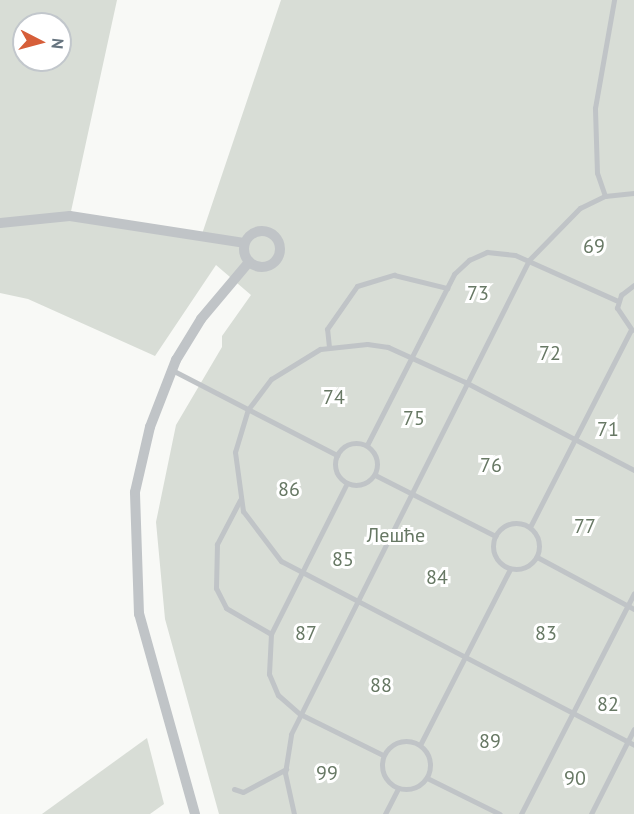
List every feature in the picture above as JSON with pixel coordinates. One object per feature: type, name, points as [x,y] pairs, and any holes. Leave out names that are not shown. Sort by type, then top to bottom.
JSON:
[{"type":"street","points":[[0,223],[70,216],[244,243]]},
{"type":"street","points":[[244,243],[255,232],[265,231],[279,245],[278,258],[267,266],[249,262]]},
{"type":"street","points":[[244,243],[249,262]]},
{"type":"street","points":[[195,814],[139,614],[133,565],[140,462],[172,370],[201,319],[249,262]]},
{"type":"lane","points":[[605,195],[597,173],[595,108],[614,0]]},
{"type":"lane","points":[[294,814],[286,769],[300,714],[409,492],[529,260],[559,224],[605,195],[634,193]]},
{"type":"lane","points":[[367,446],[447,288],[469,260],[487,252],[529,260],[618,301]]},
{"type":"lane","points":[[329,347],[327,329],[357,286],[394,275],[447,288]]},
{"type":"lane","points":[[531,527],[632,330],[619,316],[618,301],[634,285]]},
{"type":"lane","points":[[634,470],[465,382],[411,357],[367,344],[329,347],[292,362],[248,410],[235,453],[240,500],[261,541],[301,574],[464,660],[634,745]]},
{"type":"lane","points":[[172,370],[337,455]]},
{"type":"lane","points":[[348,444],[367,446],[377,461],[375,475],[361,485],[347,483],[336,471],[337,455],[348,444]]},
{"type":"lane","points":[[375,475],[495,536]]},
{"type":"lane","points":[[347,483],[272,634],[271,682],[300,714],[383,755]]},
{"type":"lane","points":[[240,500],[217,544],[216,588],[235,616],[272,634]]},
{"type":"lane","points":[[510,569],[494,552],[495,536],[510,523],[531,527],[538,537],[537,557]]},
{"type":"lane","points":[[510,569],[522,568],[537,557]]},
{"type":"lane","points":[[537,557],[634,609]]},
{"type":"lane","points":[[420,746],[510,569]]},
{"type":"lane","points":[[521,814],[574,715],[634,593]]},
{"type":"lane","points":[[591,814],[634,729]]},
{"type":"lane","points":[[383,755],[399,741],[420,746],[429,757],[427,778]]},
{"type":"lane","points":[[383,755],[385,779],[398,789],[411,789],[427,778]]},
{"type":"lane","points":[[234,789],[243,792],[286,769]]},
{"type":"lane","points":[[427,778],[500,814]]},
{"type":"lane","points":[[385,814],[398,789]]},
{"type":"green space","name":"Лешће","points":[[0,0],[117,0],[70,216],[202,234],[281,0],[634,0],[634,814],[219,814],[165,619],[156,522],[176,425],[222,347],[222,336],[251,295],[216,265],[155,356],[28,299],[0,293]]},
{"type":"green space","points":[[147,738],[164,804],[150,814],[42,814]]},
{"type":"park label","name":"69","points":[[594,246]]},
{"type":"park label","name":"73","points":[[478,293]]},
{"type":"park label","name":"72","points":[[550,353]]},
{"type":"park label","name":"74","points":[[334,397]]},
{"type":"park label","name":"75","points":[[414,418]]},
{"type":"park label","name":"71","points":[[608,429]]},
{"type":"park label","name":"76","points":[[491,465]]},
{"type":"park label","name":"86","points":[[289,489]]},
{"type":"park label","name":"77","points":[[585,526]]},
{"type":"park label","name":"85","points":[[343,559]]},
{"type":"park label","name":"84","points":[[437,577]]},
{"type":"park label","name":"87","points":[[306,633]]},
{"type":"park label","name":"83","points":[[546,633]]},
{"type":"park label","name":"88","points":[[381,685]]},
{"type":"park label","name":"82","points":[[608,704]]},
{"type":"park label","name":"89","points":[[490,741]]},
{"type":"park label","name":"99","points":[[327,773]]},
{"type":"park label","name":"90","points":[[575,778]]}]
